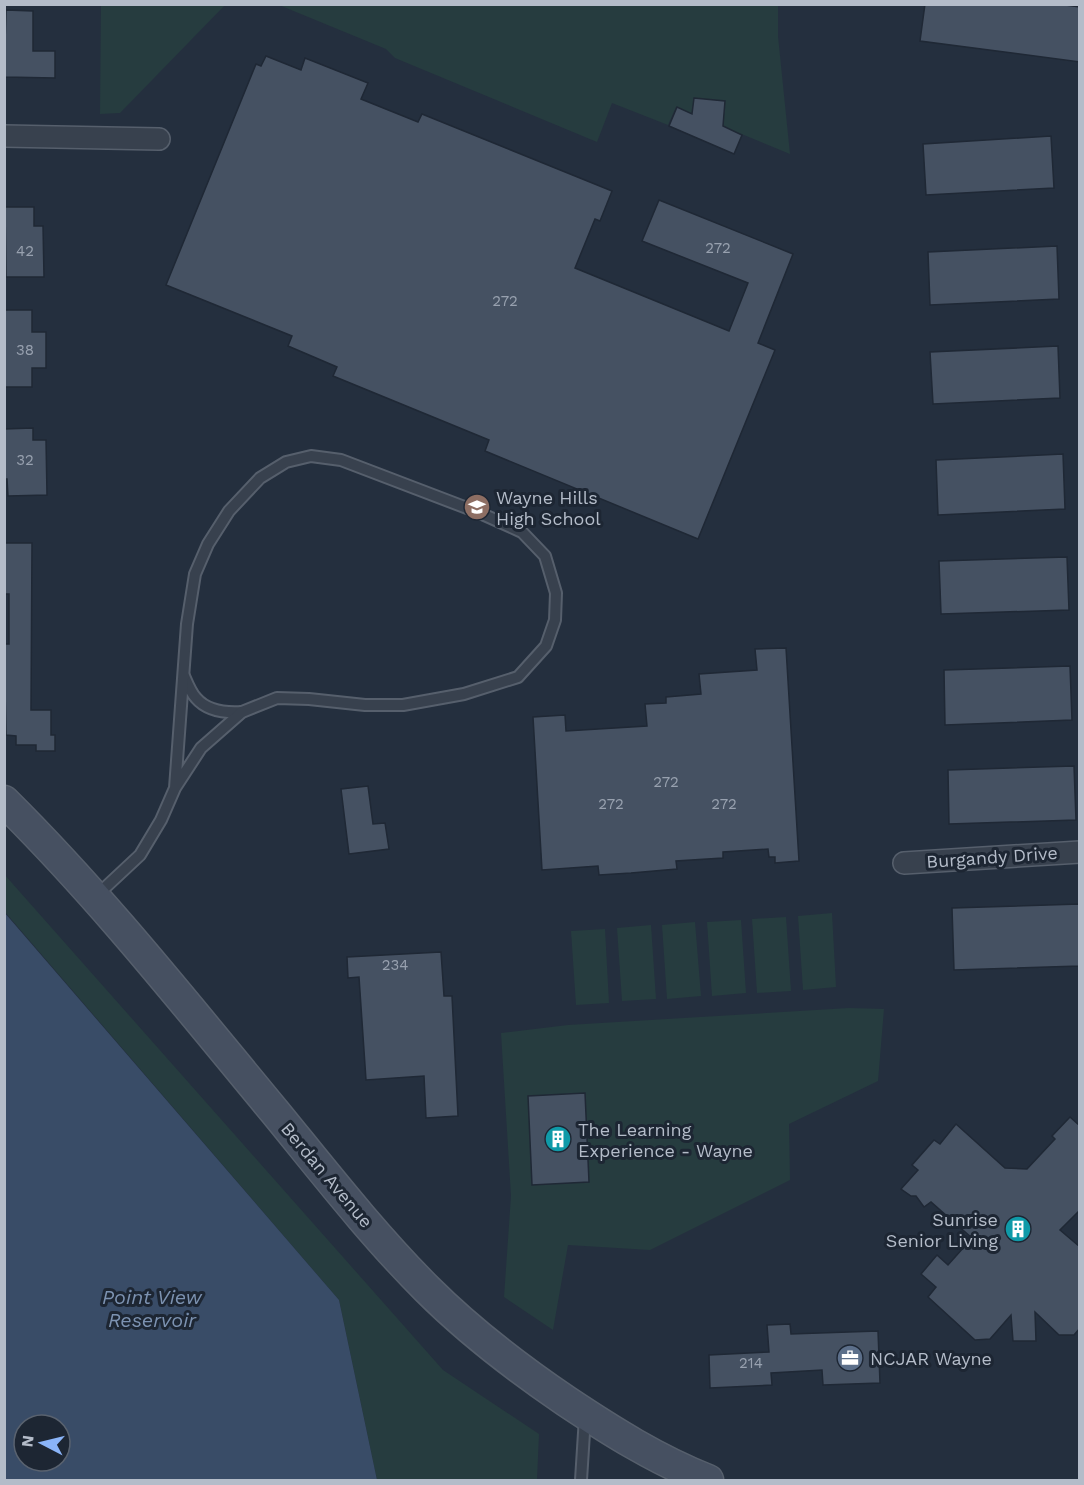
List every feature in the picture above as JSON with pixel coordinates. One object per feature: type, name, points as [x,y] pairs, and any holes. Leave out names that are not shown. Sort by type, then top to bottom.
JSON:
[{"type":"main road","name":"Berdan Avenue","points":[[4,801],[51,847],[142,951],[366,1222],[426,1288],[473,1333],[515,1366],[614,1433],[701,1479]]},
{"type":"street","points":[[4,136],[159,138]]},
{"type":"street","name":"Burgandy Drive","points":[[904,863],[1080,852]]},
{"type":"lane","points":[[175,788],[183,676],[187,624],[195,574],[208,544],[229,511],[260,478],[286,462],[311,456],[341,460],[522,532],[545,556],[556,593],[555,620],[546,646],[518,677],[464,694],[403,705],[365,705],[278,698],[242,712],[230,713],[214,709],[196,699],[183,676]]},
{"type":"lane","points":[[94,897],[140,855],[161,820],[175,788],[201,748],[242,712]]},
{"type":"lane","points":[[581,1480],[585,1414]]},
{"type":"green space","points":[[101,4],[225,5],[120,113],[100,114]]},
{"type":"green space","points":[[279,5],[778,5],[778,36],[790,154],[676,107],[668,125],[612,103],[597,142],[395,58],[386,49]]},
{"type":"green space","points":[[4,874],[443,1370],[539,1434],[537,1480],[377,1480],[339,1300],[5,912]]},
{"type":"green space","points":[[832,913],[836,987],[803,990],[798,916]]},
{"type":"green space","points":[[786,917],[791,991],[757,993],[752,919]]},
{"type":"green space","points":[[741,920],[746,993],[712,996],[707,922]]},
{"type":"green space","points":[[695,922],[701,996],[667,999],[662,925]]},
{"type":"green space","points":[[651,925],[656,999],[622,1001],[617,928]]},
{"type":"green space","points":[[605,929],[609,1003],[576,1005],[571,931]]},
{"type":"green space","points":[[849,1008],[884,1009],[878,1081],[789,1124],[790,1180],[650,1250],[568,1245],[553,1330],[504,1297],[511,1196],[501,1033],[568,1025]]},
{"type":"water","name":"Point View Reservoir","points":[[4,912],[339,1300],[377,1480],[5,1480]]},
{"type":"building","points":[[925,4],[1058,4],[1080,7],[1080,62],[920,41]]},
{"type":"building","points":[[6,10],[33,11],[33,51],[55,51],[55,78],[4,77]]},
{"type":"building","name":"Wayne Hills High School","points":[[266,56],[301,70],[305,58],[368,83],[361,99],[418,122],[422,114],[612,191],[600,221],[595,219],[575,268],[729,331],[748,283],[642,241],[659,200],[793,254],[758,343],[775,350],[698,539],[485,451],[489,440],[333,376],[337,367],[288,346],[292,336],[166,285],[256,64],[261,66]]},
{"type":"building","points":[[694,98],[725,101],[723,126],[742,135],[734,154],[669,126],[677,107],[692,114]]},
{"type":"building","points":[[1051,136],[1054,188],[926,195],[923,144]]},
{"type":"building","points":[[5,207],[34,207],[34,226],[43,226],[44,277],[6,277]]},
{"type":"building","points":[[1057,246],[1059,299],[930,305],[928,252]]},
{"type":"building","points":[[4,310],[32,310],[32,332],[46,332],[46,368],[32,368],[32,387],[4,387]]},
{"type":"building","points":[[1058,346],[1060,398],[933,404],[930,352]]},
{"type":"building","points":[[33,428],[33,440],[46,440],[47,495],[8,496],[7,479],[4,479],[4,429]]},
{"type":"building","points":[[1063,454],[1065,509],[938,515],[936,460]]},
{"type":"building","points":[[4,543],[32,543],[31,710],[51,710],[51,735],[55,735],[55,751],[36,751],[36,745],[16,745],[16,736],[6,735],[4,644],[9,644],[9,594],[4,594]]},
{"type":"building","points":[[1067,557],[1069,610],[941,614],[939,561]]},
{"type":"building","points":[[786,648],[799,861],[775,863],[775,857],[769,857],[768,849],[723,852],[723,858],[676,861],[677,869],[599,875],[598,866],[542,870],[533,717],[565,715],[566,731],[647,726],[645,704],[666,703],[666,697],[701,694],[699,674],[757,670],[755,649]]},
{"type":"building","points":[[1070,666],[1072,720],[945,725],[944,670]]},
{"type":"building","points":[[1074,766],[1076,820],[949,824],[948,770]]},
{"type":"building","points":[[368,786],[373,824],[385,823],[389,849],[349,854],[341,789]]},
{"type":"building","points":[[1080,904],[1080,966],[954,970],[952,908]]},
{"type":"building","points":[[441,952],[444,996],[452,996],[458,1116],[426,1118],[424,1076],[366,1080],[359,977],[348,978],[347,957]]},
{"type":"building","name":"The Learning Experience - Wayne","points":[[585,1093],[589,1182],[532,1185],[528,1096]]},
{"type":"building","name":"Sunrise Senior Living","points":[[1070,1117],[1080,1126],[1080,1210],[1060,1230],[1080,1247],[1080,1328],[1074,1335],[1059,1335],[1035,1312],[1036,1341],[1013,1341],[1011,1315],[990,1339],[975,1340],[928,1297],[936,1287],[921,1274],[937,1255],[948,1265],[972,1238],[931,1202],[924,1207],[916,1196],[911,1196],[901,1189],[918,1170],[912,1165],[934,1140],[940,1144],[956,1124],[1005,1168],[1027,1169],[1055,1139],[1052,1136]]},
{"type":"building","points":[[790,1324],[791,1334],[878,1331],[880,1383],[823,1385],[822,1370],[771,1373],[772,1385],[710,1388],[709,1355],[769,1352],[767,1325]]},
{"type":"place","name":"Wayne Hills High School","points":[[477,507]]},
{"type":"place","name":"The Learning Experience - Wayne","points":[[558,1139]]},
{"type":"place","name":"Sunrise Senior Living","points":[[1018,1229]]},
{"type":"place","name":"NCJAR Wayne","points":[[850,1358]]}]
